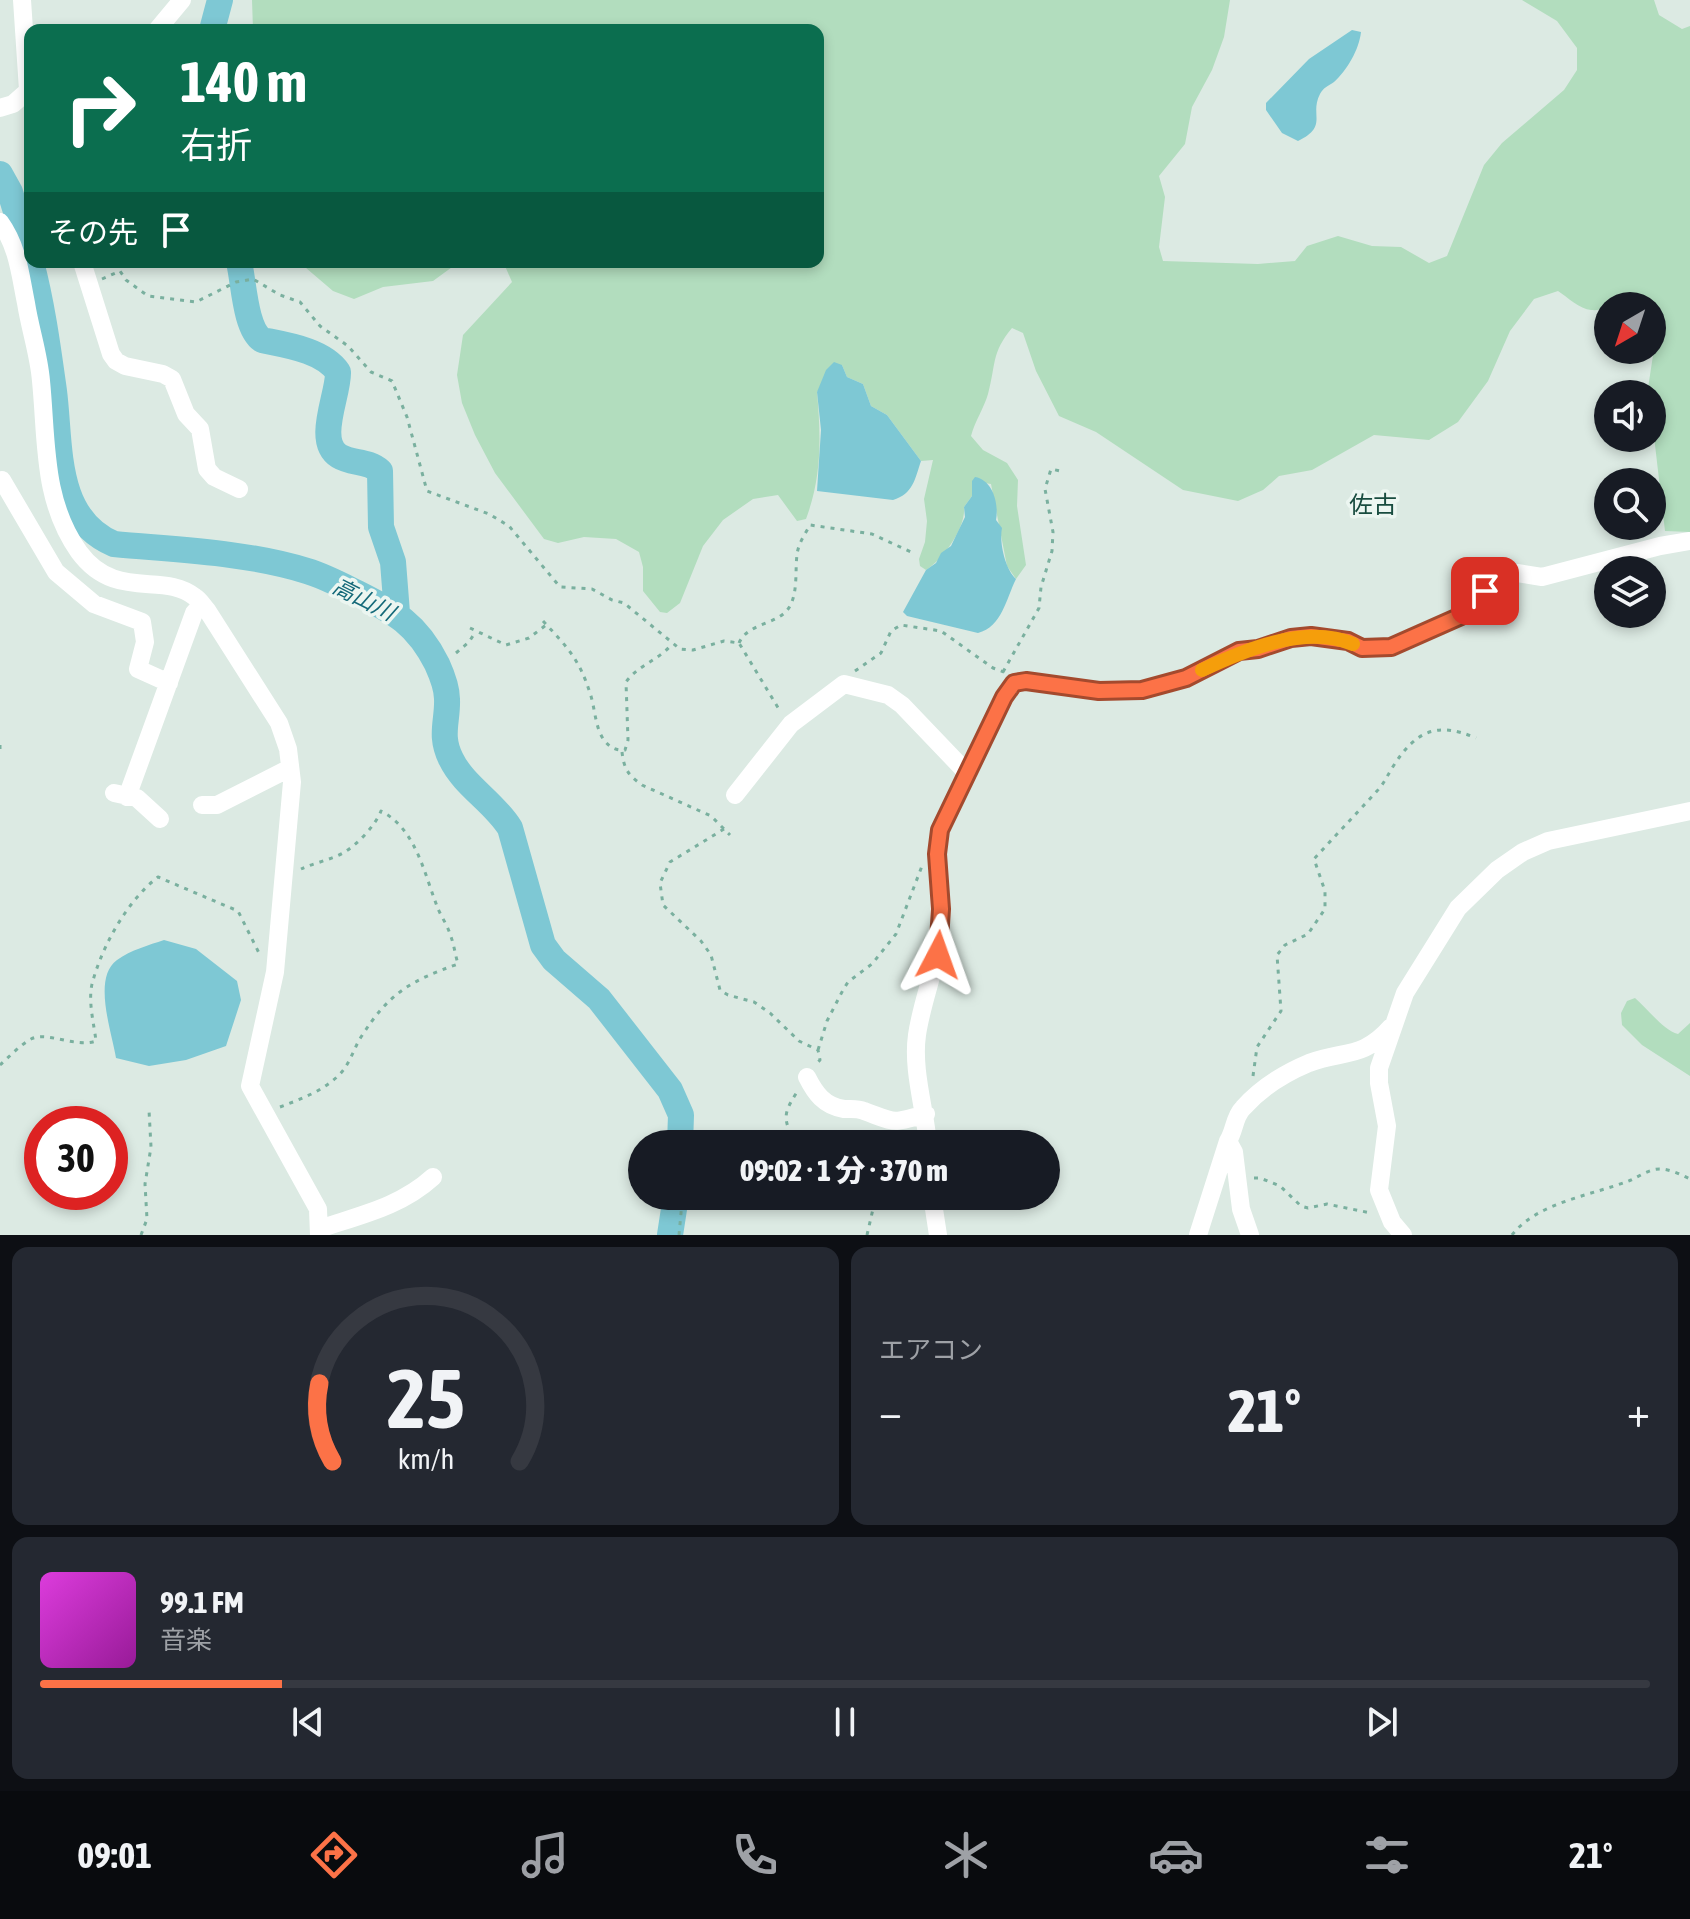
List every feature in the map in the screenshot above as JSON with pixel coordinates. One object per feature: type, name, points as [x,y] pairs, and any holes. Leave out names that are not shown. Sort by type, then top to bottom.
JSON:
[{"type":"street","points":[[22,0],[24,26]]},
{"type":"street","points":[[162,24],[182,0]]},
{"type":"street","points":[[0,108],[13,104],[24,94]]},
{"type":"street","points":[[0,222],[24,261]]},
{"type":"street","points":[[27,268],[41,378],[45,459],[53,496],[63,522],[80,552],[96,569],[117,581],[174,588],[193,595],[202,604],[279,723],[288,749],[292,782],[275,972],[250,1086],[318,1209],[319,1232],[415,1194],[433,1177]]},
{"type":"street","points":[[84,268],[111,354],[125,366],[163,374],[172,379],[186,414],[200,429],[207,469],[214,477],[239,489]]},
{"type":"street","points":[[2,480],[56,572],[94,604],[142,622],[145,642],[138,669],[169,683]]},
{"type":"street","points":[[927,1130],[916,1049],[938,955],[941,909],[937,854],[940,830],[1004,697],[1009,678],[1099,691],[1142,690],[1186,678],[1239,651],[1311,636],[1348,641],[1362,648],[1391,647],[1461,616],[1495,581],[1507,575],[1517,573],[1542,577],[1690,541]]},
{"type":"street","points":[[160,819],[137,798],[121,795],[169,683],[194,613],[202,604]]},
{"type":"street","points":[[735,795],[791,724],[844,684],[888,695],[902,705],[968,774]]},
{"type":"street","points":[[202,805],[217,805],[290,768]]},
{"type":"street","points":[[1398,1229],[1379,1190],[1387,1126],[1379,1068],[1405,993],[1451,918],[1497,870],[1523,852],[1548,841],[1690,811]]},
{"type":"street","points":[[1198,1235],[1228,1141],[1234,1132],[1235,1120],[1242,1109],[1298,1068],[1373,1045],[1396,1022]]},
{"type":"street","points":[[807,1077],[817,1096],[842,1109],[864,1111],[887,1122],[926,1114]]},
{"type":"street","points":[[1228,1141],[1234,1152],[1241,1209],[1250,1235]]},
{"type":"street","points":[[934,1210],[938,1235]]},
{"type":"path","points":[[91,284],[120,271],[126,280],[148,296],[196,302],[236,282],[249,279],[300,302],[320,326],[348,346],[371,372],[392,381],[407,417],[427,491],[499,519],[520,537],[560,587],[592,589],[624,603],[672,644],[684,650],[724,641],[739,643],[774,702],[791,724]]},
{"type":"path","points":[[844,684],[847,677],[881,653],[891,631],[901,625],[941,631],[1009,678],[1039,608],[1041,587],[1052,551],[1053,532],[1046,481],[1051,469],[1060,471]]},
{"type":"path","points":[[739,643],[741,637],[753,628],[778,616],[790,606],[797,551],[810,525],[872,534],[911,552]]},
{"type":"path","points":[[470,628],[506,645],[529,638],[544,623],[563,640],[580,668],[590,692],[601,736],[606,743],[621,751]]},
{"type":"path","points":[[456,653],[476,631]]},
{"type":"path","points":[[621,751],[625,750],[628,740],[626,682],[630,676],[661,657],[672,644]]},
{"type":"path","points":[[1242,1109],[1241,1098],[1253,1078],[1257,1047],[1281,1011],[1277,955],[1285,945],[1308,934],[1325,909],[1325,891],[1314,859],[1378,790],[1400,757],[1423,734],[1435,729],[1450,729],[1476,738]]},
{"type":"path","points":[[0,745],[0,754]]},
{"type":"path","points":[[621,751],[624,770],[632,778],[711,816],[730,835]]},
{"type":"path","points":[[265,1113],[311,1095],[338,1076],[377,1015],[398,992],[414,980],[458,964],[451,935],[438,910],[425,866],[405,834],[381,811],[368,830],[340,855],[319,860],[283,878]]},
{"type":"path","points":[[724,829],[670,862],[660,883],[663,905],[701,941],[711,955],[720,990],[754,1002],[799,1041],[818,1050]]},
{"type":"path","points":[[789,1130],[786,1110],[820,1060],[818,1050],[827,1021],[843,990],[848,982],[872,964],[896,934],[918,872],[937,854]]},
{"type":"path","points":[[0,1065],[32,1038],[45,1037],[84,1045],[96,1041],[92,985],[124,914],[141,890],[158,877],[238,911],[261,958],[275,972]]},
{"type":"path","points":[[141,1235],[147,1219],[145,1184],[151,1147],[149,1110]]},
{"type":"path","points":[[1512,1235],[1529,1219],[1570,1200],[1633,1180],[1645,1173],[1661,1169],[1690,1179]]},
{"type":"path","points":[[1238,1178],[1269,1181],[1288,1192],[1301,1206],[1308,1208],[1327,1204],[1359,1210],[1398,1229]]},
{"type":"path","points":[[679,1235],[681,1210]]},
{"type":"path","points":[[867,1235],[873,1210]]},
{"type":"green space","points":[[252,0],[1230,0],[1224,37],[1212,70],[1192,107],[1185,144],[1159,176],[1165,197],[1159,247],[1163,261],[1258,264],[1295,261],[1307,246],[1338,236],[1372,246],[1401,247],[1429,263],[1447,256],[1484,165],[1502,143],[1564,90],[1577,70],[1577,48],[1557,21],[1522,0],[1654,0],[1659,15],[1682,29],[1690,26],[1690,532],[1666,531],[1666,468],[1658,468],[1656,452],[1666,452],[1666,380],[1649,380],[1652,364],[1666,364],[1666,292],[1594,292],[1594,310],[1582,307],[1558,291],[1534,299],[1510,331],[1488,381],[1458,422],[1429,440],[1374,435],[1312,470],[1279,476],[1263,490],[1238,501],[1183,490],[1096,432],[1059,416],[1036,371],[1023,333],[1012,328],[997,352],[988,394],[971,436],[983,450],[1007,463],[1018,480],[1017,506],[1026,565],[1016,579],[1007,566],[991,484],[972,481],[972,496],[964,507],[961,524],[952,542],[926,570],[920,566],[927,521],[924,499],[933,460],[921,461],[887,415],[871,406],[863,384],[847,377],[842,365],[817,392],[819,456],[806,519],[797,521],[778,495],[753,499],[723,520],[703,546],[680,603],[667,613],[660,612],[643,591],[643,567],[639,552],[616,539],[584,537],[558,543],[544,539],[495,473],[462,403],[457,375],[463,335],[512,282],[506,268],[824,268],[824,24],[253,24]]},
{"type":"green space","points":[[306,268],[451,268],[433,281],[383,287],[354,299],[333,291]]},
{"type":"green space","points":[[1635,998],[1672,1032],[1678,1034],[1690,1023],[1690,1076],[1642,1045],[1622,1025],[1621,1013],[1627,1001]]},
{"type":"water","points":[[1352,30],[1361,32],[1358,46],[1343,72],[1320,94],[1313,130],[1298,141],[1282,133],[1266,110],[1266,103],[1309,59]]},
{"type":"water","points":[[834,362],[842,365],[847,377],[863,384],[871,406],[887,415],[921,461],[912,485],[900,497],[893,500],[817,491],[821,430],[817,392],[826,370]]},
{"type":"water","points":[[975,477],[986,483],[993,494],[997,507],[996,520],[1002,528],[1004,555],[1016,579],[998,619],[978,633],[907,616],[903,612],[926,570],[951,546],[965,517],[964,507],[972,496]]},
{"type":"water","points":[[164,940],[196,949],[237,981],[241,1000],[226,1046],[186,1060],[149,1066],[116,1058],[105,992],[110,968],[128,953]]},
{"type":"waterway","points":[[214,24],[220,0]]},
{"type":"waterway","name":"高山川","points":[[0,174],[10,192],[24,238]]},
{"type":"waterway","name":"高山川","points":[[32,268],[47,342],[64,478],[80,517],[94,532],[114,544],[236,556],[313,573],[383,606],[413,629],[429,650],[445,686],[447,750],[463,778],[510,828],[543,945],[554,960],[599,999],[670,1090],[681,1115],[680,1130]]},
{"type":"waterway","points":[[240,268],[249,316],[256,334],[262,340],[323,358],[338,372],[328,429],[329,440],[339,456],[380,471],[381,527],[393,562],[397,613]]},
{"type":"waterway","name":"高山川","points":[[670,1235],[674,1210]]},
{"type":"slow traffic","points":[[1202,670],[1239,651],[1258,649],[1291,638],[1311,636],[1353,644]]},
{"type":"district","name":"佐古","points":[[1373,505]]},
{"type":"route","points":[[938,955],[941,909],[937,854],[940,830],[1004,697],[1014,683],[1041,682],[1099,691],[1142,690],[1186,678],[1239,651],[1258,649],[1291,638],[1311,636],[1348,641],[1362,648],[1391,647],[1461,616],[1485,591]]}]
